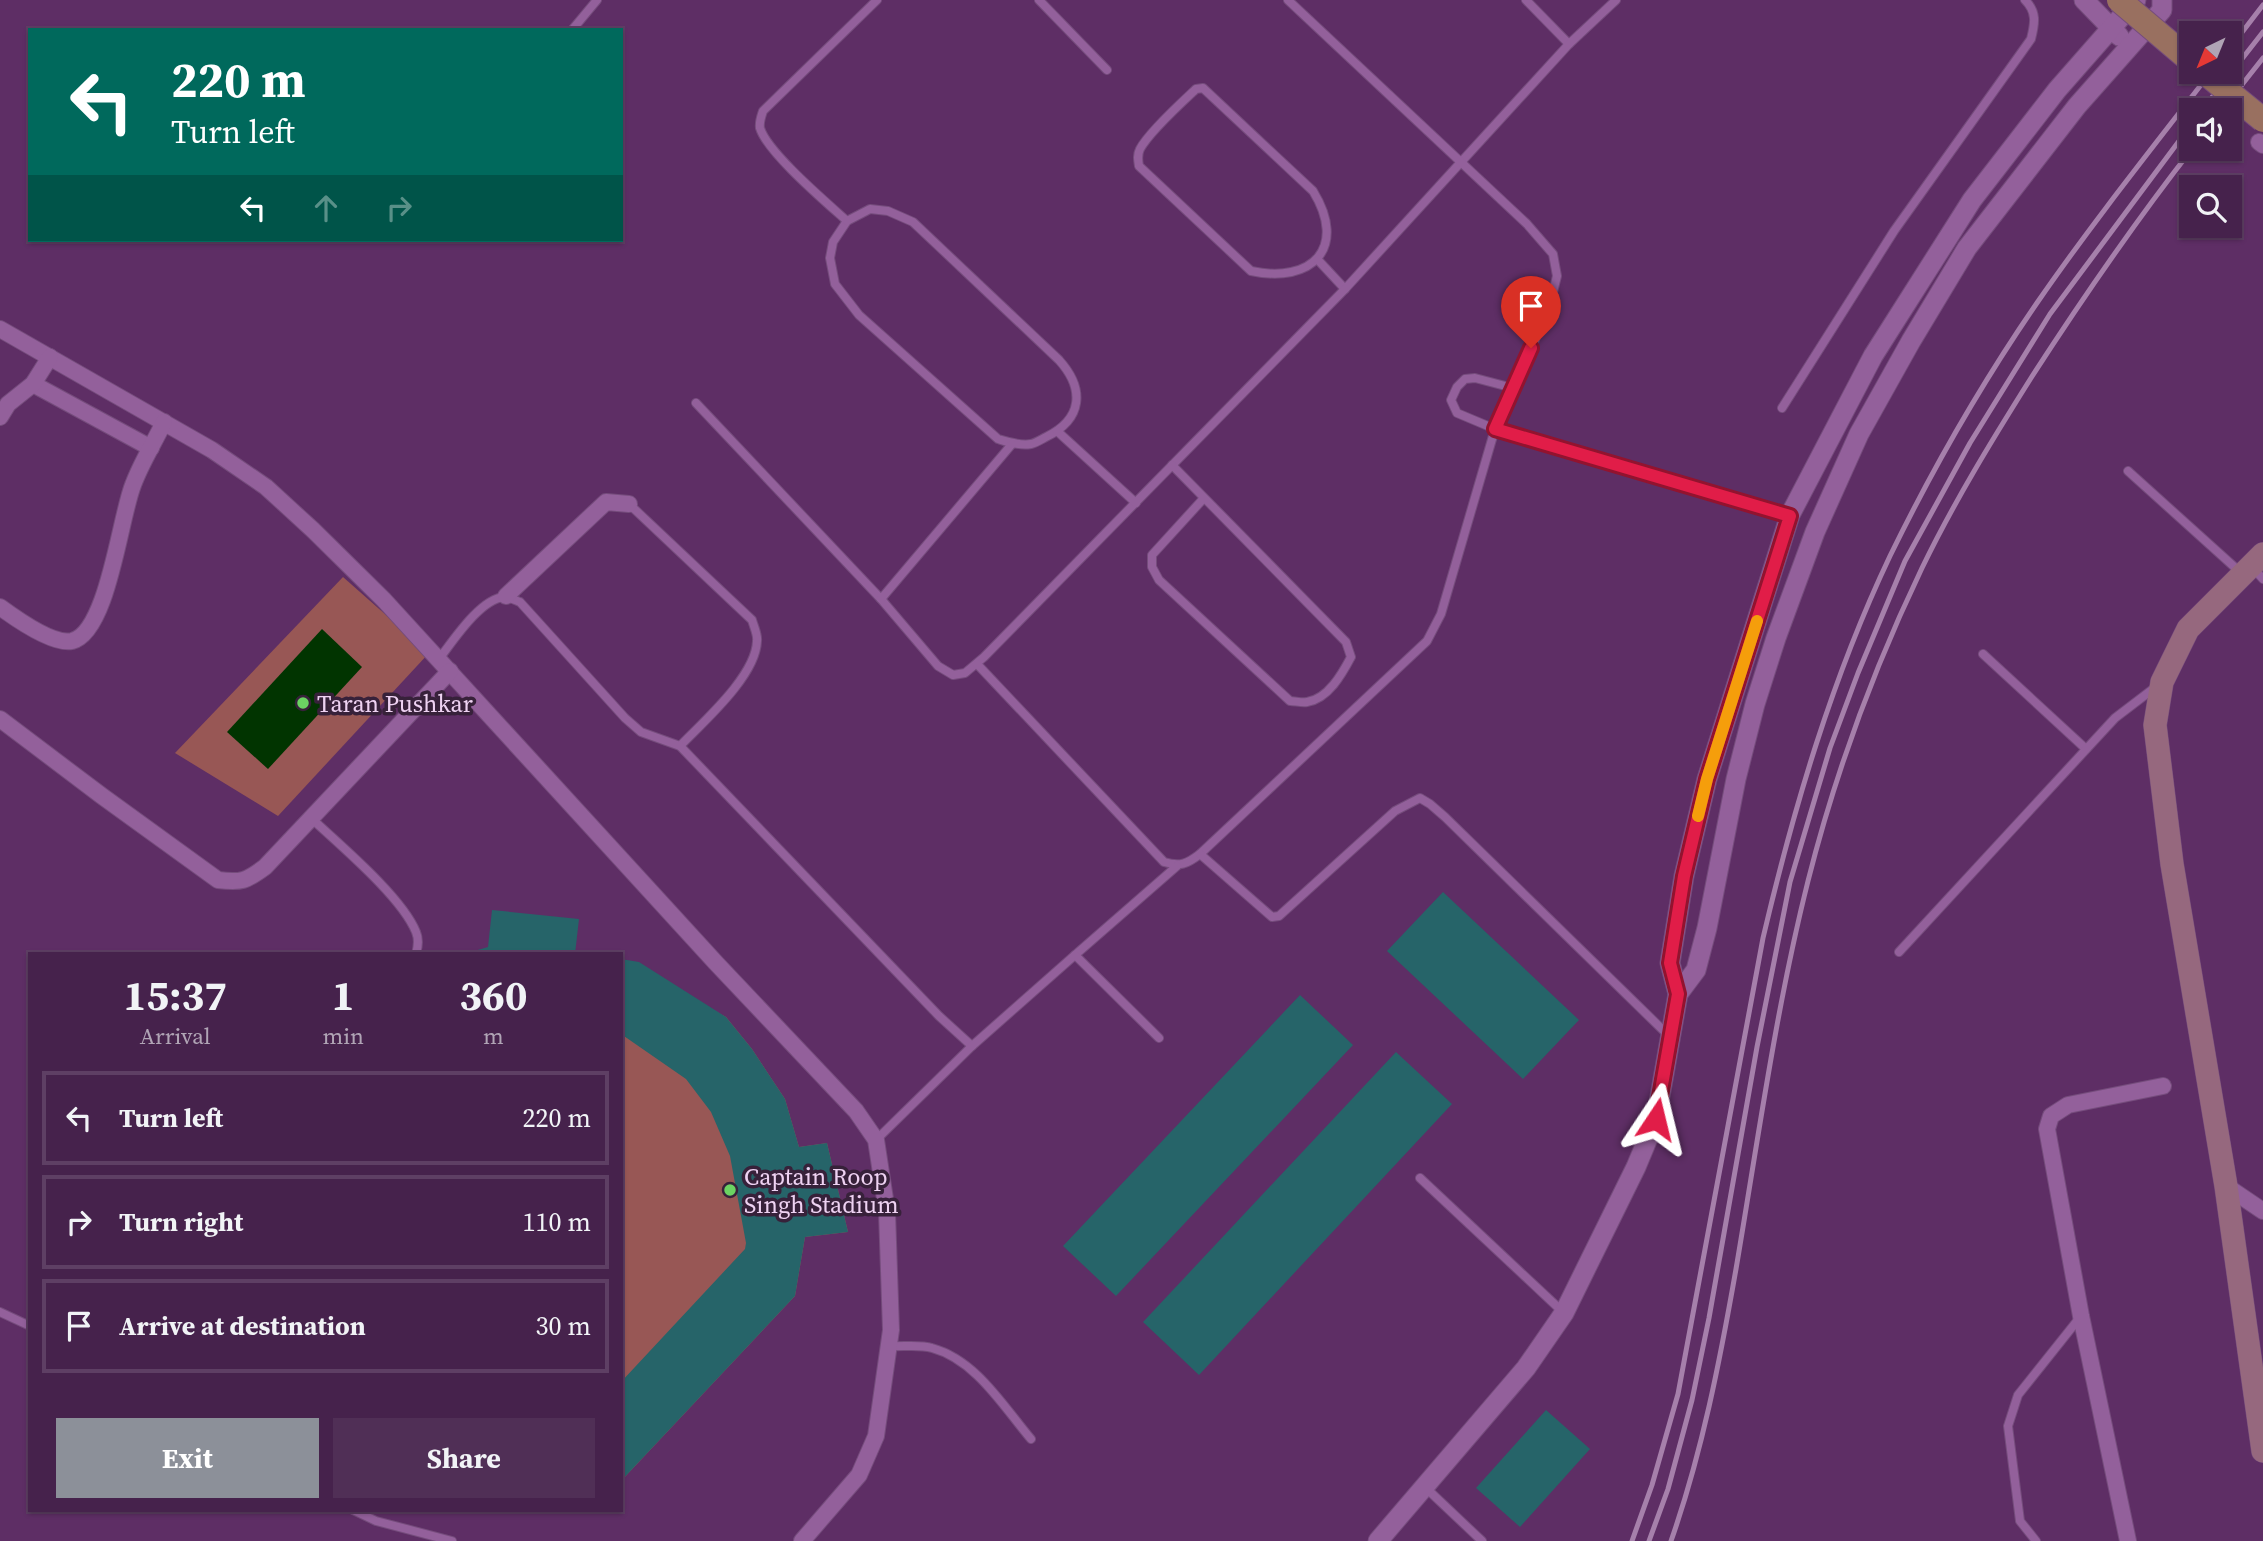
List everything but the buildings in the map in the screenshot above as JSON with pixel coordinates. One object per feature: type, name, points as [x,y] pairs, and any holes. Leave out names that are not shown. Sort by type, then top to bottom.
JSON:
[{"type":"main road","points":[[2119,0],[2179,51]]},
{"type":"main road","points":[[2215,84],[2261,135]]},
{"type":"main road","points":[[2255,568],[2188,629],[2162,682],[2155,725],[2172,863],[2226,1186],[2263,1451]]},
{"type":"street","points":[[2084,0],[2130,46]]},
{"type":"street","points":[[1378,1541],[1526,1368],[1564,1313],[1615,1211],[1656,1119],[1678,994],[1670,963],[1684,876],[1707,779],[1790,516],[1873,355],[1972,200],[2057,90],[2136,0]]},
{"type":"street","points":[[1678,994],[1696,970],[1707,928],[1736,779],[1755,704],[1776,638],[1815,532],[1859,434],[1967,248],[2077,106],[2162,10],[2162,0]]},
{"type":"street","points":[[0,330],[212,450],[266,487],[331,547],[439,659],[706,953],[856,1111],[876,1140],[887,1212],[891,1330],[876,1436],[859,1475],[802,1541]]},
{"type":"street","points":[[0,417],[8,404],[33,384],[50,357]]},
{"type":"street","points":[[33,384],[151,448]]},
{"type":"street","points":[[0,607],[18,620],[61,642],[75,640],[85,632],[96,618],[103,598],[132,486],[164,422]]},
{"type":"street","points":[[506,596],[606,502],[628,504]]},
{"type":"street","points":[[0,719],[218,880],[237,883],[253,877],[265,867],[450,671]]},
{"type":"street","points":[[2128,1541],[2081,1317],[2047,1129],[2051,1116],[2068,1105],[2163,1086]]},
{"type":"street","points":[[2226,1186],[2263,1211]]},
{"type":"lane","points":[[574,28],[597,0]]},
{"type":"lane","points":[[847,221],[796,173],[764,137],[759,124],[763,111],[877,0]]},
{"type":"lane","points":[[1039,0],[1107,70]]},
{"type":"lane","points":[[876,1140],[972,1046],[1075,955],[1177,866],[1188,863],[1200,854],[1427,641],[1441,614],[1495,429],[1549,307],[1557,276],[1553,254],[1527,224],[1461,160],[1288,0]]},
{"type":"lane","points":[[1526,0],[1569,44]]},
{"type":"lane","points":[[696,403],[881,599],[938,666],[953,675],[965,673],[977,664],[1345,289],[1569,44],[1616,0]]},
{"type":"lane","points":[[1782,408],[1894,231],[2031,39],[2036,22],[2031,6],[2025,0]]},
{"type":"lane","points":[[1203,88],[1313,191],[1327,219],[1325,248],[1318,260],[1300,270],[1272,275],[1251,271],[1139,166],[1139,150],[1196,89],[1203,88]]},
{"type":"lane","points":[[870,209],[888,211],[913,222],[1070,373],[1076,389],[1075,404],[1069,422],[1031,444],[1012,444],[998,439],[859,315],[835,284],[831,258],[833,242],[847,221],[870,209]]},
{"type":"lane","points":[[1318,260],[1345,289]]},
{"type":"lane","points":[[1513,388],[1475,378],[1465,379],[1457,387],[1451,400],[1457,413],[1495,429],[1790,516]]},
{"type":"lane","points":[[1057,431],[1136,503]]},
{"type":"lane","points":[[881,599],[1012,444]]},
{"type":"lane","points":[[1172,465],[1346,642],[1351,657],[1343,672],[1322,697],[1306,703],[1290,701],[1159,580],[1152,567],[1152,555],[1204,498]]},
{"type":"lane","points":[[2128,471],[2255,568]]},
{"type":"lane","points":[[628,504],[752,620],[758,639],[754,658],[742,680],[680,746]]},
{"type":"lane","points":[[439,659],[481,608],[506,596],[520,602],[625,718],[641,732],[680,746],[939,1016],[972,1046]]},
{"type":"lane","points":[[1983,654],[2087,749]]},
{"type":"lane","points":[[977,664],[1164,862],[1177,866]]},
{"type":"lane","points":[[1899,952],[2115,718],[2162,682]]},
{"type":"lane","points":[[1200,854],[1272,917],[1279,916],[1395,811],[1420,798],[1445,817],[1670,1037]]},
{"type":"lane","points":[[312,818],[405,912],[417,933],[416,952]]},
{"type":"lane","points":[[1075,955],[1159,1038]]},
{"type":"lane","points":[[1420,1178],[1564,1313]]},
{"type":"lane","points":[[0,1312],[28,1325]]},
{"type":"lane","points":[[2036,1541],[2020,1521],[2008,1426],[2018,1395],[2081,1317]]},
{"type":"lane","points":[[889,1346],[931,1347],[957,1360],[978,1376],[1031,1439]]},
{"type":"lane","points":[[1425,1488],[1482,1541]]},
{"type":"lane","points":[[357,1512],[376,1521],[452,1541]]},
{"type":"shaded area","name":"Taran Pushkar","points":[[343,577],[429,653],[278,816],[175,753]]},
{"type":"shaded area","points":[[322,629],[362,667],[268,769],[227,732]]},
{"type":"shaded area","name":"Captain Roop Singh Stadium","points":[[623,960],[726,1017],[752,1049],[785,1099],[799,1147],[827,1143],[848,1232],[805,1237],[795,1296],[623,1479]]},
{"type":"railway","points":[[2242,32],[2263,5]]},
{"type":"railway","points":[[2211,98],[2263,32]]},
{"type":"railway","points":[[2231,98],[2263,58]]},
{"type":"railway","points":[[1632,1541],[1652,1485],[1678,1394],[1763,938],[1816,744],[1850,649],[1906,523],[1998,362],[2080,242],[2202,84]]},
{"type":"railway","points":[[1649,1541],[1668,1489],[1692,1400],[1790,882],[1830,748],[1858,673],[1905,561],[1970,443],[2050,314],[2179,141]]},
{"type":"railway","points":[[1671,1541],[1692,1474],[1717,1372],[1777,1026],[1797,929],[1830,801],[1857,722],[1922,568],[1974,471],[2089,290],[2183,161]]},
{"type":"slow traffic","points":[[1698,816],[1707,779],[1757,621]]},
{"type":"place","name":"Taran Pushkar","points":[[303,703]]},
{"type":"place","name":"Captain Roop Singh Stadium","points":[[730,1190]]},
{"type":"route","points":[[1531,348],[1495,429],[1790,516],[1707,779],[1684,876],[1670,963],[1678,994],[1656,1119]]}]
